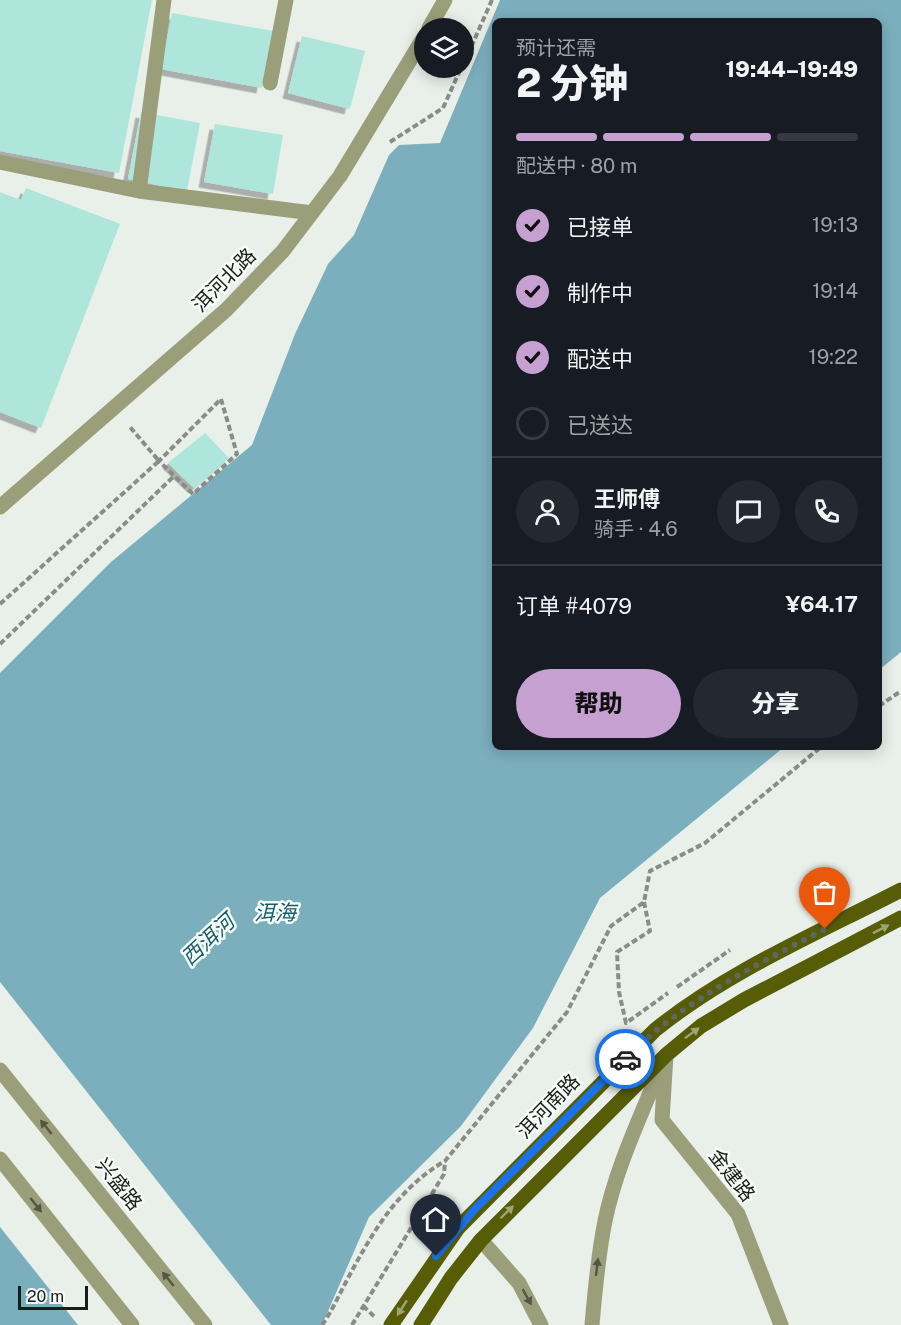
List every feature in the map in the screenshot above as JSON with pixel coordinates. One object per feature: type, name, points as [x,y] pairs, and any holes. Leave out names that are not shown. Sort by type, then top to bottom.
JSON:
[{"type":"main road","name":"洱河南路","points":[[391,1325],[436,1256],[459,1226],[628,1055],[674,1015],[750,968],[901,890]]},
{"type":"main road","points":[[421,1325],[451,1278],[480,1240],[666,1055],[701,1026],[744,1000],[901,918]]},
{"type":"main road","points":[[459,1226],[480,1240]]},
{"type":"street","points":[[139,191],[164,0]]},
{"type":"street","points":[[270,83],[286,0]]},
{"type":"street","points":[[435,18],[445,0]]},
{"type":"street","name":"洱河北路","points":[[0,507],[226,310],[283,251],[340,176],[414,54]]},
{"type":"street","points":[[0,162],[139,191],[312,213]]},
{"type":"street","points":[[592,1325],[597,1265],[605,1219],[616,1182],[666,1055]]},
{"type":"street","name":"金建路","points":[[666,1055],[662,1120],[738,1214],[781,1325]]},
{"type":"street","name":"兴盛路","points":[[0,1070],[205,1325]]},
{"type":"street","points":[[0,1159],[132,1325]]},
{"type":"street","points":[[480,1240],[519,1283],[541,1325]]},
{"type":"path","points":[[474,40],[492,0]]},
{"type":"path","points":[[390,142],[443,108],[457,78]]},
{"type":"path","points":[[0,604],[159,461],[221,399],[237,454],[193,494],[173,477],[159,461],[130,427]]},
{"type":"path","points":[[0,644],[173,477]]},
{"type":"path","points":[[882,704],[901,691]]},
{"type":"path","points":[[730,950],[626,1023],[619,992],[618,952],[650,931],[644,902],[650,872],[705,843],[817,750]]},
{"type":"path","points":[[322,1325],[373,1230],[387,1211],[423,1174],[445,1161],[567,1012],[611,926],[644,902]]},
{"type":"path","points":[[352,1325],[444,1174],[445,1161]]},
{"type":"water","name":"洱海","points":[[500,0],[901,0],[901,652],[882,668],[882,18],[492,18]]},
{"type":"water","name":"洱海","points":[[492,19],[492,750],[780,750],[600,898],[533,1028],[461,1126],[369,1217],[322,1325],[0,1325],[0,673],[111,562],[252,445],[295,334],[328,264],[354,235],[389,155],[399,145],[440,143],[467,78],[474,78],[474,62]]},
{"type":"pier","points":[[0,982],[271,1325],[78,1325],[0,1227]]},
{"type":"building","points":[[0,0],[152,0],[119,173],[0,151]]},
{"type":"building","points":[[172,13],[273,31],[262,88],[161,69]]},
{"type":"building","points":[[302,36],[365,51],[350,109],[288,93]]},
{"type":"building","points":[[141,112],[200,123],[187,191],[128,179]]},
{"type":"building","points":[[215,124],[283,135],[273,194],[204,182]]},
{"type":"building","points":[[26,188],[120,224],[41,428],[0,412],[0,192],[21,200]]},
{"type":"building","points":[[205,433],[229,458],[194,488],[168,463]]},
{"type":"way so far","points":[[625,1059],[655,1030],[687,1006],[750,968],[825,929]]},
{"type":"route","points":[[436,1256],[474,1210],[625,1059]]},
{"type":"water label","name":"西洱河","points":[[208,940]]}]
